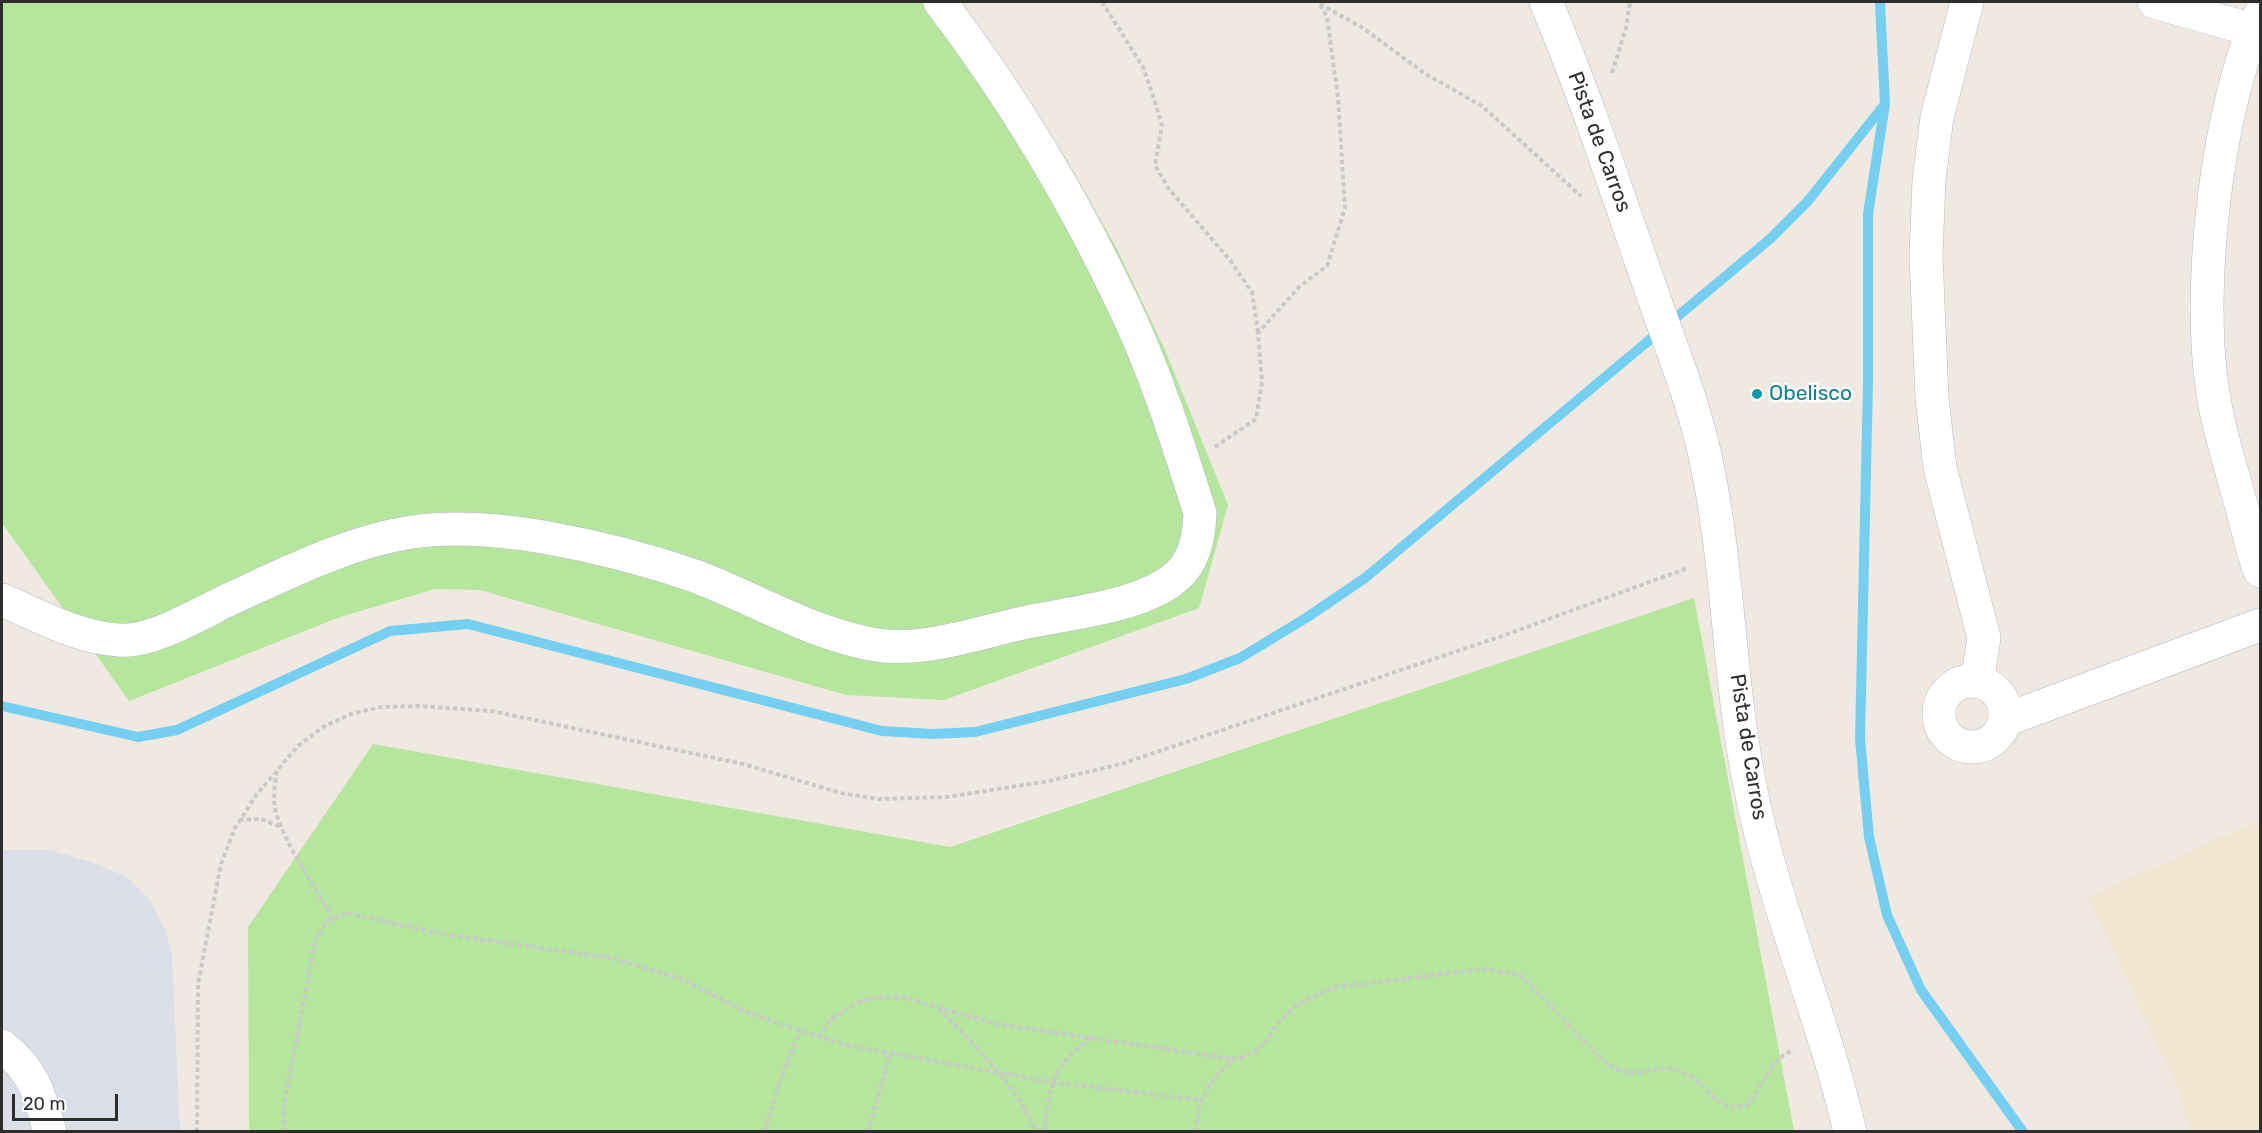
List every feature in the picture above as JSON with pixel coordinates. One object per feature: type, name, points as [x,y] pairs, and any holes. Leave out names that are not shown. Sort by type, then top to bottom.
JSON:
[{"type":"street","points":[[2,600],[99,638],[122,641],[162,630],[310,562],[412,532],[466,530],[542,537],[623,555],[695,576],[855,640],[886,646],[925,645],[1119,602],[1151,593],[1173,580],[1189,563],[1199,538],[1200,513],[1186,466],[1135,331],[1089,238],[1001,88],[940,2]]},
{"type":"street","name":"Pista de Carros","points":[[1546,2],[1592,121],[1695,415],[1708,468],[1723,555],[1750,786],[1790,932],[1830,1050],[1850,1131]]},
{"type":"street","points":[[1967,2],[1937,117],[1929,180],[1926,256],[1932,398],[1940,468],[1984,638],[1977,682]]},
{"type":"street","points":[[2154,2],[2257,22],[2239,76],[2222,150],[2209,263],[2208,328],[2212,386],[2260,571]]},
{"type":"street","points":[[2005,720],[2260,625]]},
{"type":"street","points":[[1964,682],[1977,682],[1989,686],[2000,695],[2005,707],[2005,720],[1996,737],[1980,746],[1967,747],[1955,742],[1946,734],[1940,722],[1940,709],[1944,697],[1952,688],[1964,682]]},
{"type":"street","points":[[2,1046],[19,1059],[34,1078],[50,1131]]},
{"type":"path","points":[[1102,2],[1143,67],[1154,99],[1162,126],[1155,165],[1168,188],[1229,259],[1252,292],[1262,382],[1256,419],[1186,466]]},
{"type":"path","points":[[1258,333],[1299,287],[1327,266],[1345,208],[1338,97],[1327,17],[1319,2]]},
{"type":"path","points":[[1319,2],[1363,28],[1424,73],[1482,106],[1589,202]]},
{"type":"path","points":[[1592,121],[1621,46],[1630,2]]},
{"type":"path","points":[[197,1131],[198,984],[221,864],[239,820],[277,769],[298,746],[323,727],[351,714],[381,707],[418,706],[492,711],[743,764],[841,793],[907,800],[957,795],[1049,781],[1121,764],[1494,639],[1723,555]]},
{"type":"path","points":[[277,769],[274,789],[275,808],[281,827],[332,917]]},
{"type":"path","points":[[239,820],[261,819],[281,827]]},
{"type":"path","points":[[284,1131],[284,1104],[316,937],[320,928],[332,917],[347,913],[442,934],[611,958],[679,978],[751,1014],[800,1031],[890,1053],[1051,1082],[1201,1100]]},
{"type":"path","points":[[819,1037],[831,1019],[844,1010],[872,998],[902,997],[997,1024],[1234,1059],[1256,1052],[1266,1044],[1287,1015],[1316,994],[1336,987],[1485,969],[1520,975],[1607,1064],[1618,1071],[1636,1075],[1652,1069],[1669,1069],[1686,1073],[1720,1104],[1728,1108],[1747,1105],[1770,1067],[1790,1051],[1816,1047],[1830,1050]]},
{"type":"path","points":[[938,1008],[1016,1094],[1036,1131]]},
{"type":"path","points":[[764,1131],[780,1081],[800,1031]]},
{"type":"path","points":[[1044,1131],[1051,1082],[1062,1063],[1091,1038]]},
{"type":"path","points":[[868,1131],[890,1053]]},
{"type":"path","points":[[1196,1131],[1201,1100],[1209,1084],[1234,1059]]},
{"type":"shaded area","points":[[2260,820],[2260,1131],[2190,1131],[2177,1088],[2088,897]]},
{"type":"shaded area","points":[[2,850],[50,850],[94,863],[127,877],[149,899],[165,929],[172,956],[180,1131],[2,1131]]},
{"type":"green space","points":[[2,2],[960,2],[1008,68],[1067,160],[1117,249],[1165,350],[1228,505],[1199,608],[944,700],[846,695],[480,590],[435,589],[340,617],[129,701],[2,523]]},
{"type":"green space","points":[[1694,598],[1794,1131],[249,1131],[248,927],[373,744],[950,847]]},
{"type":"building","name":"Obelisco","points":[[1756,388],[1763,392],[1758,400],[1750,396]]},
{"type":"waterway","points":[[1880,2],[1885,104],[1868,214],[1868,382],[1860,739],[1869,837],[1887,915],[1921,990],[2023,1132]]},
{"type":"waterway","points":[[2,706],[138,737],[177,730],[390,631],[468,624],[882,731],[933,734],[975,732],[1186,679],[1240,658],[1306,618],[1365,578],[1770,239],[1808,201],[1885,104]]},
{"type":"place","name":"Obelisco","points":[[1757,394]]}]
